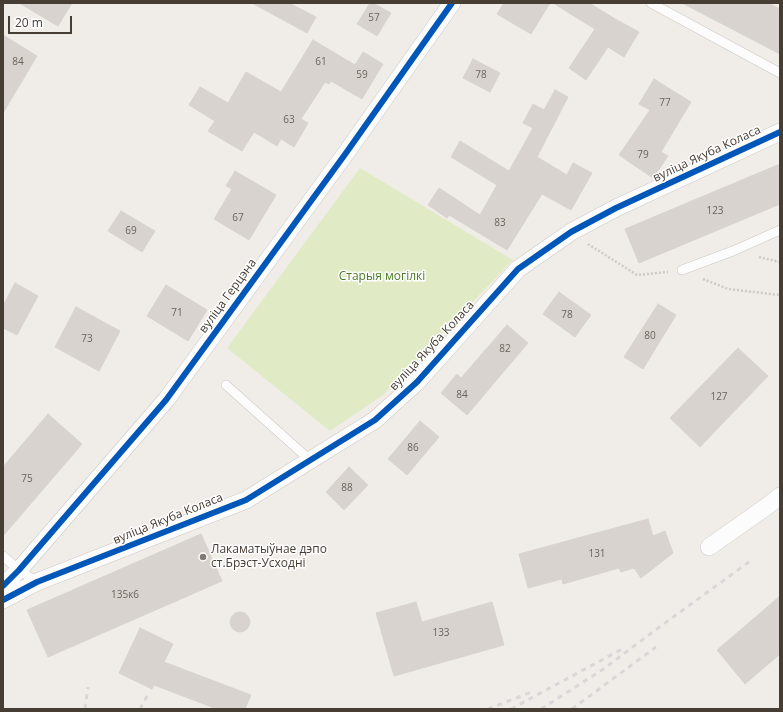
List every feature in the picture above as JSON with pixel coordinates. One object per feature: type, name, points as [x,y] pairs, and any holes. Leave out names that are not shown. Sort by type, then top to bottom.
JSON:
[{"type":"street","name":"вуліца Герцэна","points":[[3,586],[20,570],[166,400],[346,153],[452,3]]},
{"type":"street","name":"вуліца Якуба Коласа","points":[[3,600],[37,582],[246,500],[375,420],[417,382],[518,269],[560,240],[616,208],[780,132]]},
{"type":"street","points":[[709,547],[780,496]]},
{"type":"lane","points":[[651,3],[780,73]]},
{"type":"lane","points":[[682,270],[733,251],[780,230]]},
{"type":"lane","points":[[226,385],[310,460]]},
{"type":"lane","points":[[3,556],[37,582]]},
{"type":"green space","name":"Старыя могілкі","points":[[360,168],[513,260],[383,395],[330,431],[227,348]]},
{"type":"building","points":[[19,3],[72,3],[58,26]]},
{"type":"building","points":[[252,3],[289,3],[316,17],[307,33]]},
{"type":"building","points":[[370,3],[373,3],[391,13],[377,36],[357,24]]},
{"type":"building","points":[[504,3],[550,3],[531,34],[497,14]]},
{"type":"building","points":[[553,3],[589,3],[639,32],[624,57],[608,47],[586,80],[569,68],[595,29]]},
{"type":"building","points":[[682,3],[768,3],[780,9],[780,54]]},
{"type":"building","points":[[3,35],[37,56],[3,113]]},
{"type":"building","points":[[313,40],[355,65],[363,52],[383,64],[362,99],[331,81],[329,84],[325,82],[301,119],[308,123],[294,147],[281,139],[277,146],[254,132],[242,151],[208,131],[215,121],[189,105],[200,87],[228,103],[246,72],[281,92]]},
{"type":"building","points":[[473,59],[500,73],[490,92],[463,78]]},
{"type":"building","points":[[654,79],[691,102],[661,152],[668,156],[653,178],[619,155],[650,110],[639,104]]},
{"type":"building","points":[[555,90],[568,97],[537,157],[567,175],[573,163],[592,173],[571,210],[542,194],[507,250],[449,215],[447,218],[428,205],[439,188],[480,215],[497,185],[451,157],[460,141],[509,171],[533,128],[523,123],[533,104],[544,110]]},
{"type":"building","points":[[780,164],[780,204],[639,263],[625,229]]},
{"type":"building","points":[[235,171],[276,195],[249,240],[214,219],[232,189],[226,186]]},
{"type":"building","points":[[121,211],[155,231],[142,252],[108,231]]},
{"type":"building","points":[[15,283],[38,296],[17,335],[3,328],[3,306]]},
{"type":"building","points":[[166,285],[207,310],[188,341],[147,316]]},
{"type":"building","points":[[559,292],[591,315],[575,337],[543,314]]},
{"type":"building","points":[[658,304],[676,315],[643,369],[624,357]]},
{"type":"building","points":[[76,307],[120,331],[99,371],[55,347]]},
{"type":"building","points":[[507,325],[528,343],[467,415],[441,393],[457,374],[461,378]]},
{"type":"building","points":[[738,348],[768,376],[700,447],[670,418]]},
{"type":"building","points":[[48,414],[82,444],[3,536],[3,467]]},
{"type":"building","points":[[420,421],[439,437],[407,475],[388,459]]},
{"type":"building","points":[[349,467],[368,485],[344,510],[326,492]]},
{"type":"building","points":[[648,519],[653,536],[665,531],[673,553],[641,578],[634,568],[621,572],[619,568],[563,584],[562,579],[528,588],[519,554]]},
{"type":"building","points":[[201,534],[222,581],[48,657],[27,610]]},
{"type":"building","points":[[780,596],[780,654],[745,684],[717,650]]},
{"type":"building","points":[[416,602],[422,622],[492,602],[504,645],[394,676],[376,613]]},
{"type":"building","points":[[240,612],[247,615],[250,622],[247,629],[240,632],[233,629],[230,622],[233,615]]},
{"type":"building","points":[[140,628],[173,644],[164,662],[251,695],[245,709],[217,709],[154,685],[152,689],[119,673]]},
{"type":"railway","points":[[541,709],[602,670],[749,562]]},
{"type":"railway","points":[[572,709],[656,647]]},
{"type":"railway","points":[[511,709],[622,649]]},
{"type":"railway","points":[[85,709],[88,687]]},
{"type":"railway","points":[[488,709],[534,691]]},
{"type":"railway","points":[[140,709],[147,696]]},
{"type":"cycle path","points":[[3,586],[19,570],[166,400],[346,153],[452,3]]},
{"type":"cycle path","points":[[3,600],[37,582],[246,500],[375,420],[417,382],[518,269],[571,232],[616,208],[780,132]]},
{"type":"place","name":"Лакаматыўнае дэпо ст.Брэст-Усходні","points":[[203,557]]}]
